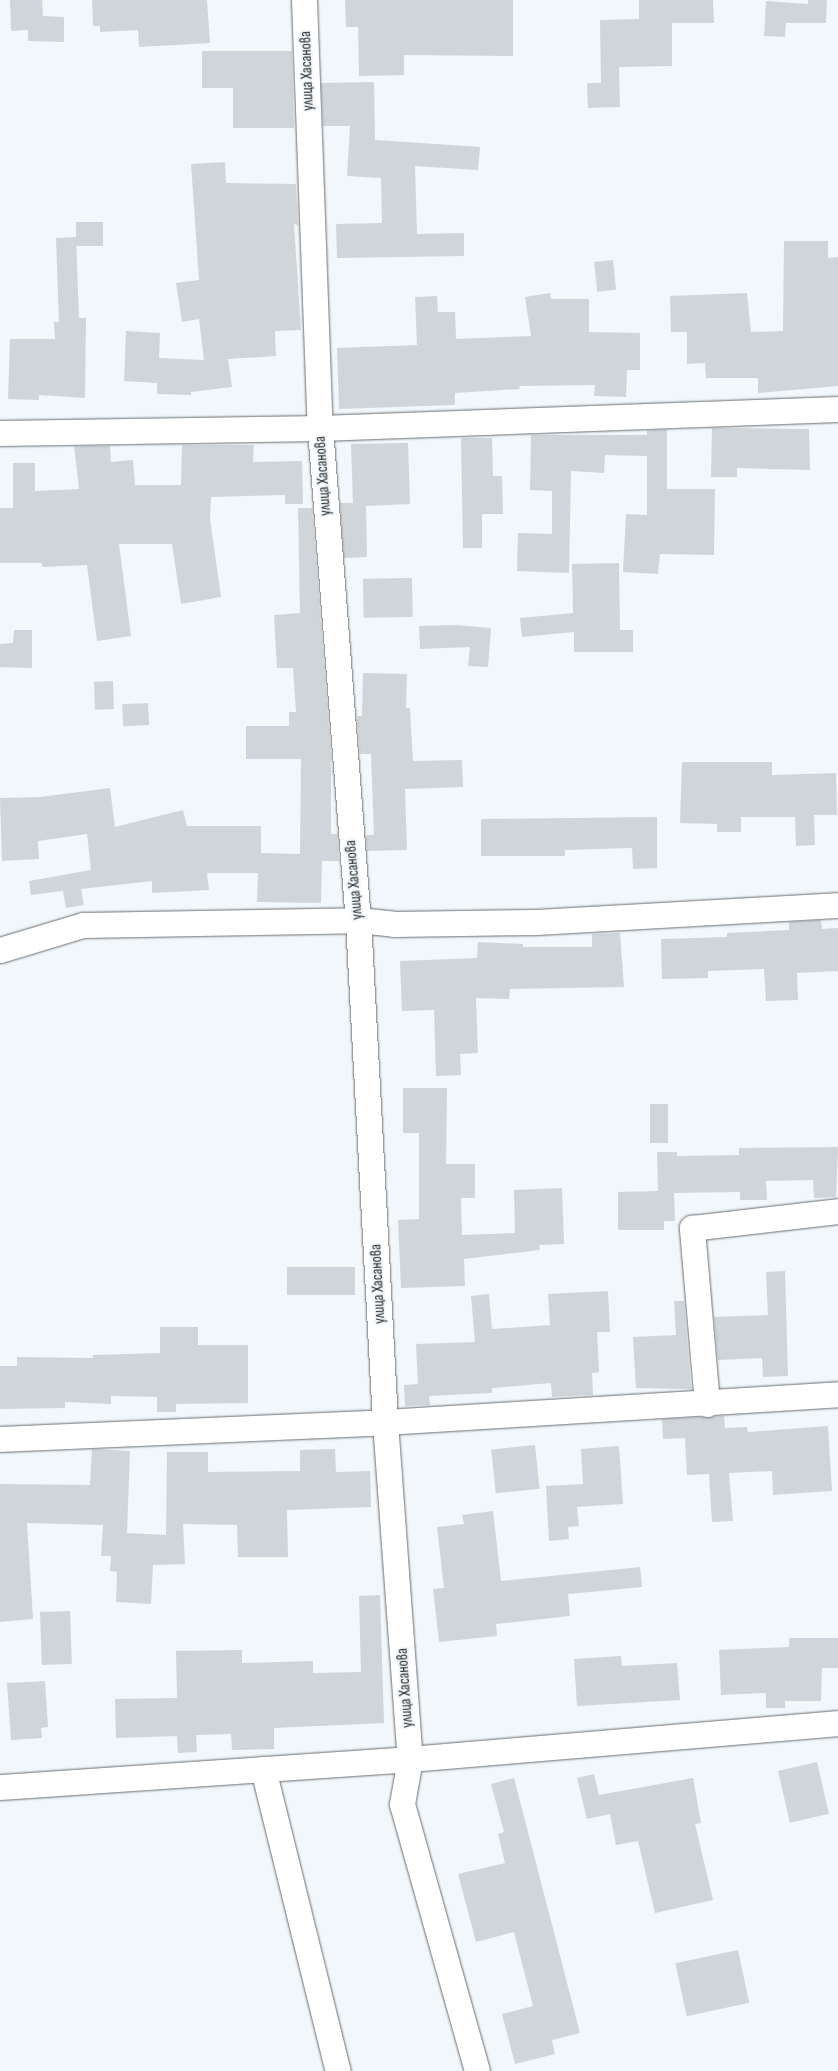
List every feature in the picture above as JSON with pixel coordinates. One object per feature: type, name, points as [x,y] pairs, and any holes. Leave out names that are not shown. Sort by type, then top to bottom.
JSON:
[{"type":"street","name":"улица Хасанова","points":[[304,0],[320,428],[358,920],[385,1422],[410,1759],[402,1804],[476,2071]]},
{"type":"street","points":[[0,433],[320,428],[838,409]]},
{"type":"street","points":[[0,950],[83,924],[358,920],[394,924],[535,922],[838,905]]},
{"type":"street","points":[[707,1404],[692,1228],[838,1211]]},
{"type":"street","points":[[0,1439],[385,1422],[707,1404],[838,1394]]},
{"type":"street","points":[[0,1786],[410,1759],[838,1723]]},
{"type":"street","points":[[263,1769],[338,2071]]},
{"type":"building","points":[[10,0],[42,0],[43,16],[64,17],[64,42],[28,41],[28,30],[11,31]]},
{"type":"building","points":[[92,0],[207,0],[210,43],[139,47],[138,30],[100,32],[100,26],[93,26]]},
{"type":"building","points":[[345,0],[513,0],[513,56],[404,55],[404,75],[359,76],[358,27],[346,27]]},
{"type":"building","points":[[639,0],[713,0],[714,23],[672,23],[672,66],[619,67],[620,107],[588,108],[587,83],[601,83],[600,20],[639,19]]},
{"type":"building","points":[[808,0],[827,0],[826,23],[786,23],[785,37],[764,36],[766,1],[808,4]]},
{"type":"building","points":[[202,51],[292,51],[294,128],[233,128],[233,88],[202,88]]},
{"type":"building","points":[[374,82],[375,140],[480,147],[478,170],[415,166],[417,234],[464,233],[464,256],[337,258],[336,224],[382,223],[381,178],[347,176],[350,126],[323,126],[321,83]]},
{"type":"building","points":[[225,162],[226,183],[296,184],[298,225],[294,224],[301,330],[275,331],[276,356],[228,359],[232,387],[191,392],[191,395],[157,394],[157,383],[124,381],[126,331],[160,333],[159,358],[204,360],[199,319],[182,322],[176,283],[199,280],[191,164]]},
{"type":"building","points":[[76,222],[103,222],[103,246],[76,246]]},
{"type":"building","points":[[76,237],[79,318],[86,318],[85,398],[39,395],[39,400],[8,399],[10,339],[55,339],[54,322],[59,322],[56,238]]},
{"type":"building","points":[[784,241],[828,241],[828,258],[838,257],[838,386],[758,393],[758,378],[706,378],[705,363],[687,364],[687,332],[671,332],[670,296],[747,293],[751,332],[783,331]]},
{"type":"building","points":[[613,260],[616,290],[597,292],[594,262]]},
{"type":"building","points":[[550,293],[551,299],[589,299],[589,332],[640,333],[640,370],[627,370],[626,397],[594,396],[595,385],[519,386],[520,389],[455,393],[455,405],[339,409],[337,348],[417,345],[415,297],[437,296],[438,312],[455,312],[456,339],[531,336],[525,297]]},
{"type":"building","points":[[712,428],[809,429],[810,470],[737,468],[737,477],[711,477]]},
{"type":"building","points":[[647,430],[667,430],[667,489],[715,489],[714,555],[660,554],[658,574],[623,572],[626,514],[647,515],[647,456],[605,455],[604,473],[571,471],[569,573],[517,571],[518,533],[552,534],[552,491],[530,490],[531,435],[647,435]]},
{"type":"building","points":[[461,438],[492,438],[493,476],[502,476],[503,514],[482,514],[482,548],[463,548]]},
{"type":"building","points":[[408,443],[410,504],[366,506],[367,557],[344,558],[340,503],[353,503],[351,444]]},
{"type":"building","points":[[182,445],[254,445],[253,462],[302,461],[303,504],[285,504],[285,495],[211,497],[210,519],[221,597],[181,604],[172,544],[119,544],[131,636],[97,641],[87,565],[42,567],[42,563],[0,563],[0,508],[13,508],[13,463],[35,463],[35,491],[79,489],[74,446],[110,446],[111,462],[133,460],[135,485],[181,485]]},
{"type":"building","points":[[298,508],[312,508],[331,756],[331,834],[337,834],[339,861],[322,861],[321,903],[257,902],[258,873],[207,873],[209,890],[152,893],[152,881],[81,889],[84,905],[66,908],[63,891],[31,895],[29,881],[91,870],[87,834],[38,841],[39,859],[2,861],[0,798],[40,797],[110,788],[115,827],[183,810],[187,826],[261,826],[261,853],[300,854],[301,759],[246,759],[246,726],[289,726],[289,712],[296,712],[293,668],[277,668],[274,615],[300,613]]},
{"type":"building","points":[[619,563],[620,630],[633,630],[633,652],[574,652],[574,632],[522,637],[520,618],[573,613],[572,564]]},
{"type":"building","points":[[412,578],[413,617],[364,618],[363,579]]},
{"type":"building","points":[[455,625],[491,628],[488,667],[468,666],[470,647],[420,649],[419,626]]},
{"type":"building","points":[[14,630],[32,630],[32,668],[0,667],[0,644],[13,643]]},
{"type":"building","points":[[363,673],[407,674],[406,708],[410,708],[413,761],[462,760],[463,787],[405,789],[407,850],[367,851],[366,835],[374,835],[371,754],[360,754],[357,716],[362,716]]},
{"type":"building","points":[[113,681],[114,709],[95,710],[94,682]]},
{"type":"building","points":[[148,703],[149,725],[123,726],[122,704]]},
{"type":"building","points":[[682,762],[772,762],[772,775],[836,773],[837,815],[814,815],[815,845],[796,846],[795,817],[741,817],[741,832],[717,832],[717,824],[680,823]]},
{"type":"building","points":[[657,817],[657,868],[633,869],[632,848],[565,850],[565,856],[481,856],[481,819]]},
{"type":"building","points":[[821,920],[822,929],[838,928],[838,971],[797,973],[798,1000],[766,1001],[764,969],[708,971],[708,978],[662,979],[661,939],[727,937],[727,933],[789,930],[789,922]]},
{"type":"building","points":[[620,933],[624,987],[510,989],[509,999],[476,998],[478,1053],[460,1054],[461,1075],[436,1076],[434,1010],[402,1011],[400,961],[477,958],[478,942],[523,944],[523,947],[592,947],[592,934]]},
{"type":"building","points":[[403,1088],[447,1088],[446,1164],[475,1164],[475,1198],[461,1198],[462,1235],[515,1233],[514,1190],[562,1188],[564,1244],[539,1245],[540,1250],[464,1259],[465,1286],[401,1288],[398,1220],[419,1219],[419,1133],[403,1133]]},
{"type":"building","points":[[650,1104],[668,1104],[668,1143],[650,1143]]},
{"type":"building","points":[[838,1147],[836,1197],[814,1198],[813,1180],[766,1181],[767,1200],[740,1200],[740,1192],[674,1193],[675,1221],[664,1221],[664,1230],[618,1230],[618,1192],[658,1191],[657,1152],[677,1152],[677,1156],[739,1155],[739,1148]]},
{"type":"building","points":[[287,1267],[355,1267],[355,1295],[287,1295]]},
{"type":"building","points":[[785,1271],[788,1376],[763,1377],[762,1358],[718,1360],[714,1317],[768,1315],[766,1272]]},
{"type":"building","points":[[608,1291],[610,1332],[597,1332],[599,1372],[592,1373],[593,1395],[552,1397],[551,1383],[492,1388],[492,1393],[429,1396],[430,1405],[405,1406],[404,1385],[418,1384],[416,1344],[475,1342],[471,1296],[489,1294],[492,1329],[550,1325],[548,1294]]},
{"type":"building","points":[[674,1301],[684,1301],[691,1389],[636,1388],[633,1337],[676,1335]]},
{"type":"building","points":[[160,1327],[198,1327],[198,1345],[248,1345],[248,1403],[176,1404],[176,1412],[157,1412],[157,1397],[111,1396],[111,1404],[65,1402],[65,1408],[0,1409],[0,1366],[17,1366],[17,1357],[93,1358],[93,1355],[160,1353]]},
{"type":"building","points":[[724,1416],[725,1428],[747,1427],[748,1432],[828,1426],[832,1491],[773,1495],[772,1471],[729,1473],[733,1521],[712,1522],[709,1474],[687,1475],[685,1438],[663,1439],[662,1419]]},
{"type":"building","points":[[535,1445],[540,1489],[496,1493],[491,1450]]},
{"type":"building","points":[[619,1446],[623,1504],[577,1507],[579,1526],[568,1527],[569,1539],[549,1541],[546,1486],[583,1484],[581,1449]]},
{"type":"building","points":[[92,1449],[130,1451],[127,1533],[166,1535],[167,1452],[208,1452],[208,1472],[300,1471],[300,1450],[335,1449],[336,1472],[370,1471],[371,1507],[287,1510],[288,1557],[238,1557],[237,1525],[183,1524],[185,1564],[153,1565],[151,1604],[116,1602],[117,1572],[110,1571],[111,1556],[101,1556],[103,1525],[27,1523],[33,1619],[0,1622],[0,1484],[90,1485]]},
{"type":"building","points":[[493,1511],[501,1581],[640,1567],[642,1587],[568,1594],[570,1616],[496,1624],[497,1636],[439,1642],[433,1589],[444,1588],[437,1527],[464,1524],[462,1515]]},
{"type":"building","points":[[380,1595],[384,1723],[274,1728],[274,1749],[232,1750],[231,1734],[196,1735],[197,1752],[178,1753],[177,1736],[116,1738],[115,1699],[177,1698],[176,1651],[242,1650],[242,1663],[313,1661],[313,1673],[361,1672],[359,1596]]},
{"type":"building","points":[[70,1611],[72,1664],[42,1665],[40,1612]]},
{"type":"building","points":[[789,1638],[838,1638],[838,1668],[822,1668],[821,1701],[785,1701],[785,1708],[766,1708],[766,1693],[721,1695],[719,1650],[789,1647]]},
{"type":"building","points":[[621,1656],[622,1666],[677,1663],[680,1700],[577,1706],[574,1659]]},
{"type":"building","points":[[45,1681],[48,1727],[41,1728],[42,1738],[11,1740],[7,1683]]},
{"type":"building","points":[[817,1762],[829,1814],[790,1823],[778,1771]]},
{"type":"building","points":[[594,1774],[599,1795],[693,1778],[701,1823],[695,1824],[713,1900],[655,1913],[638,1841],[616,1845],[610,1814],[587,1819],[577,1778]]},
{"type":"building","points":[[514,1778],[580,2033],[552,2040],[555,2054],[515,2064],[502,2014],[533,2006],[514,1932],[476,1942],[458,1874],[505,1863],[498,1834],[504,1832],[491,1784]]},
{"type":"building","points":[[738,1950],[749,2003],[687,2016],[675,1963]]}]
